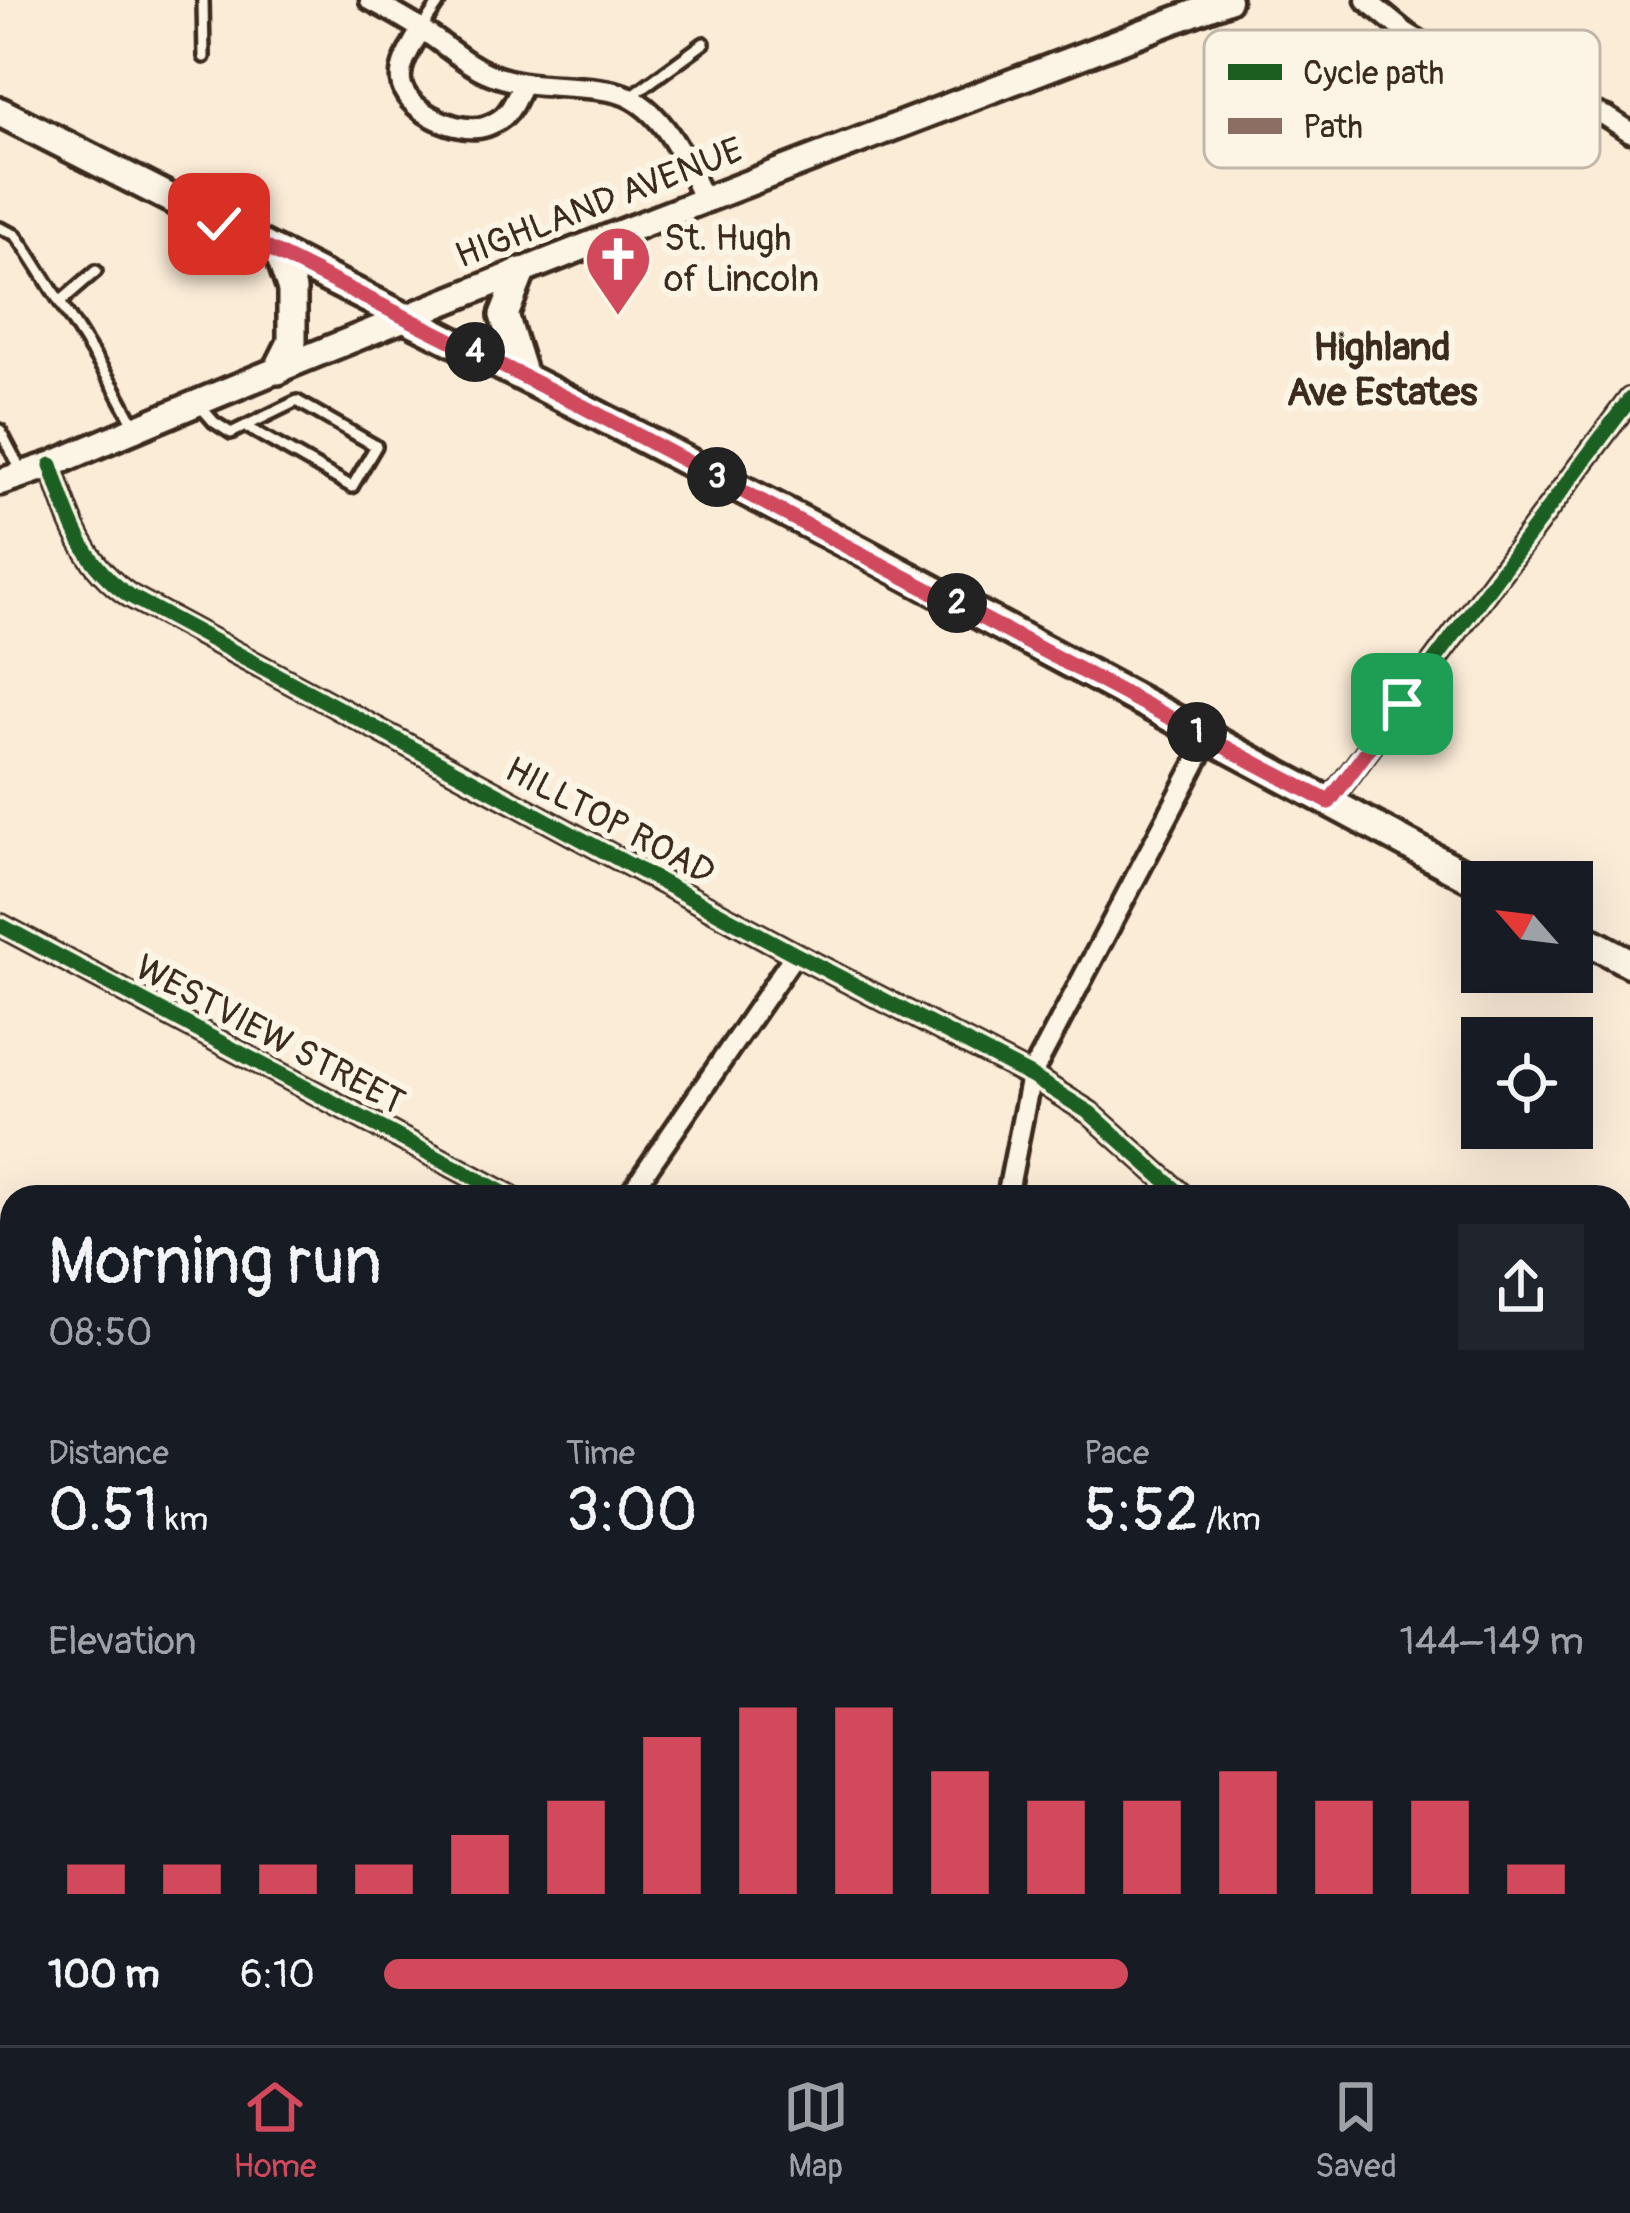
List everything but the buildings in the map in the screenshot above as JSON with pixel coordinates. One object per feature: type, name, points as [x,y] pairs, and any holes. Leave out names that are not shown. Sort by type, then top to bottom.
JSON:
[{"type":"main road","name":"HIGHLAND AVENUE","points":[[11,478],[404,317],[1228,0]]},
{"type":"main road","points":[[0,112],[838,539],[1461,873]]},
{"type":"main road","points":[[278,370],[292,342],[292,290],[280,255]]},
{"type":"main road","points":[[521,272],[504,315],[523,376]]},
{"type":"main road","points":[[1593,943],[1630,963]]},
{"type":"street","points":[[370,0],[421,28],[473,66],[523,84],[610,91],[630,98],[665,129],[704,200]]},
{"type":"street","points":[[1366,0],[1403,30]]},
{"type":"street","points":[[421,28],[400,77],[404,95],[420,108],[459,127],[480,129],[501,119],[523,84]]},
{"type":"street","points":[[1600,114],[1630,133]]},
{"type":"street","points":[[1329,802],[1630,399]]},
{"type":"street","name":"HILLTOP ROAD","points":[[51,465],[81,546],[120,590],[1031,1076],[1090,1113],[1171,1185]]},
{"type":"street","points":[[1009,1185],[1031,1076],[1209,738]]},
{"type":"street","name":"WESTVIEW STREET","points":[[0,925],[488,1185]]},
{"type":"street","points":[[636,1185],[795,954]]},
{"type":"lane","points":[[203,0],[204,57]]},
{"type":"lane","points":[[421,28],[441,0]]},
{"type":"lane","points":[[630,98],[704,43]]},
{"type":"lane","points":[[0,228],[16,235],[136,428]]},
{"type":"lane","points":[[60,302],[95,271]]},
{"type":"lane","points":[[197,403],[231,433],[245,426],[297,401],[376,446],[352,487],[245,426]]},
{"type":"lane","points":[[0,430],[11,478]]},
{"type":"cycle path","points":[[1329,802],[1630,399]]},
{"type":"cycle path","points":[[51,465],[88,554],[130,596],[1031,1076],[1090,1113],[1171,1185]]},
{"type":"cycle path","points":[[0,925],[488,1185]]},
{"type":"place","name":"St. Hugh of Lincoln","points":[[618,318]]},
{"type":"district","name":"Highland Ave Estates","points":[[1382,370]]},
{"type":"route","points":[[219,224],[859,550],[1329,802],[1402,704]]}]
